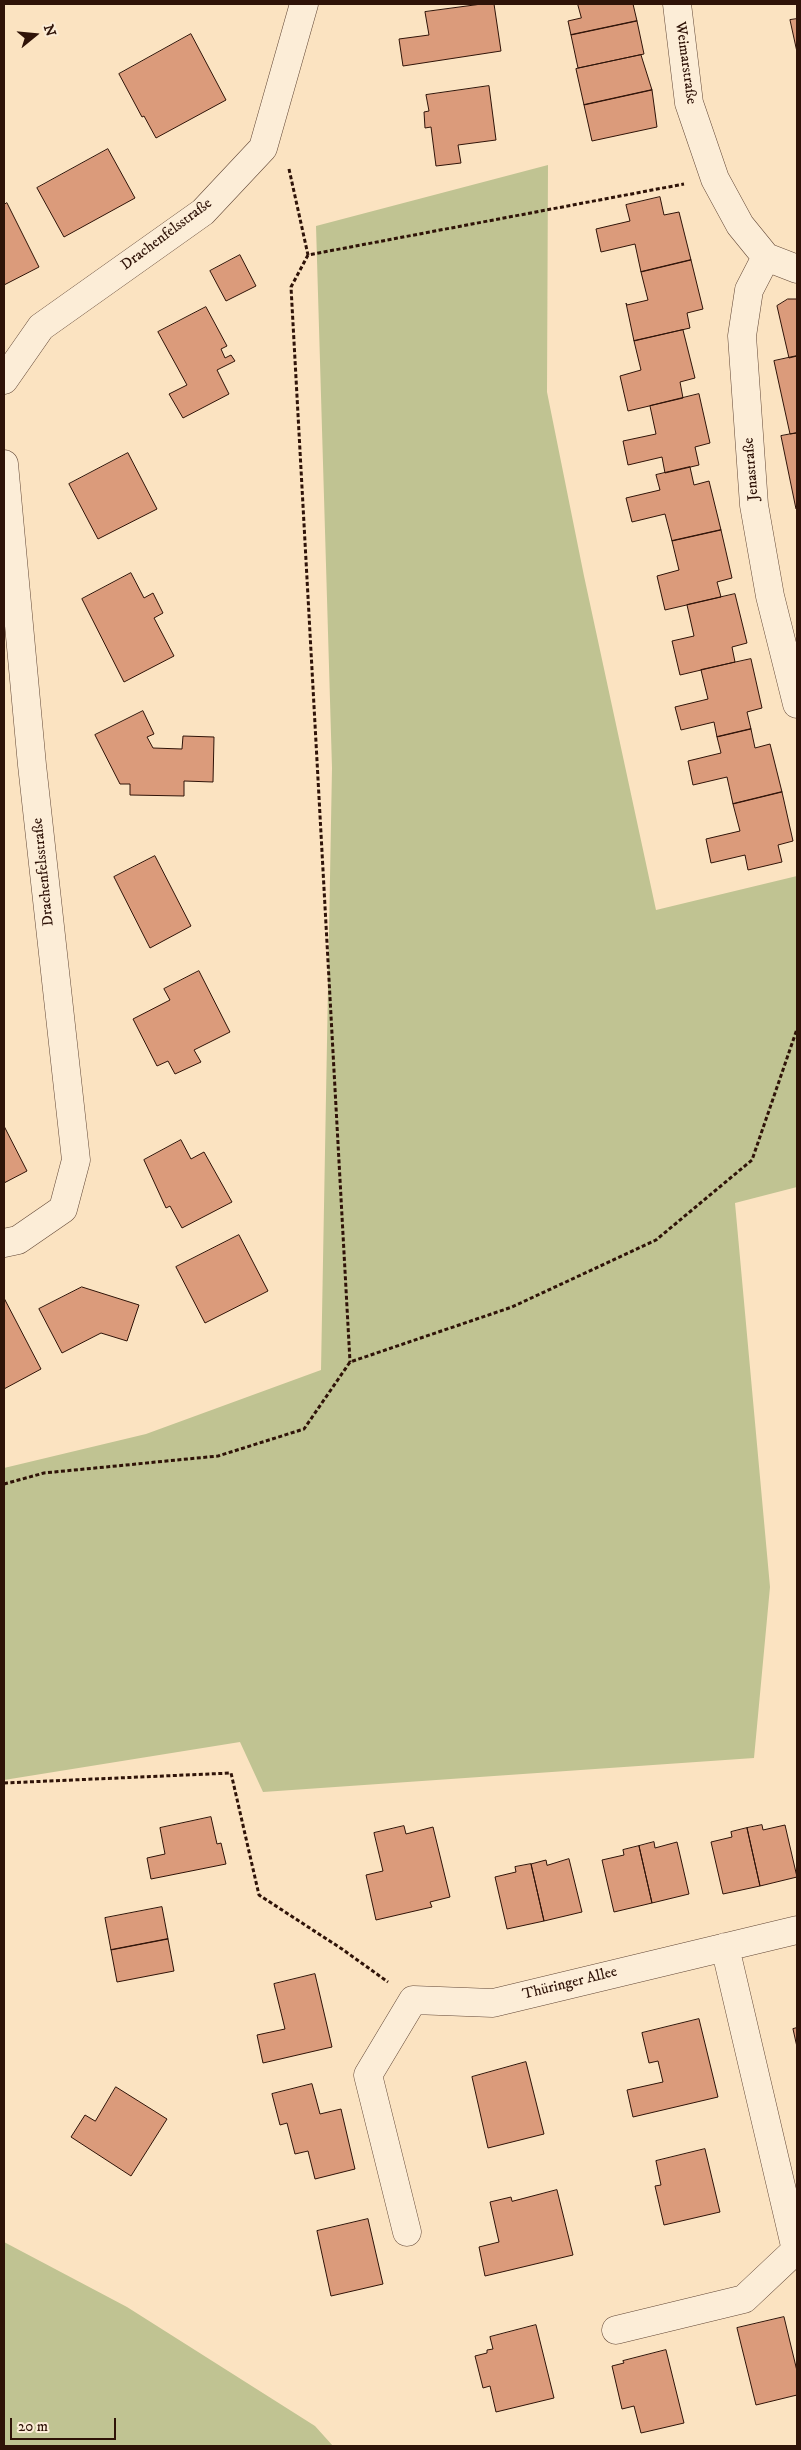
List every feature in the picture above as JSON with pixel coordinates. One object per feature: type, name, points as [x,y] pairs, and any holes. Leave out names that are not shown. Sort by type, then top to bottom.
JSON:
[{"type":"street","name":"Drachenfelsstraße","points":[[4,380],[41,327],[203,212],[263,148],[304,4]]},
{"type":"street","name":"Weimarstraße","points":[[684,5],[689,102],[714,179],[740,224],[766,257]]},
{"type":"street","points":[[766,257],[797,269]]},
{"type":"street","name":"Jenastraße","points":[[766,257],[749,290],[742,336],[754,505],[770,596],[795,689]]},
{"type":"street","name":"Drachenfelsstraße","points":[[4,464],[32,765],[76,1160],[63,1209],[18,1240],[4,1243]]},
{"type":"street","name":"Thüringer Allee","points":[[413,2000],[493,2003],[797,1930]]},
{"type":"street","points":[[616,2330],[744,2300],[796,2250],[725,1947]]},
{"type":"street","points":[[407,2232],[368,2075],[413,2000]]},
{"type":"path","points":[[263,148],[287,160],[308,255],[291,287],[350,1362]]},
{"type":"path","points":[[308,255],[714,179]]},
{"type":"path","points":[[4,1484],[44,1473],[218,1456],[304,1429],[350,1362],[512,1307],[656,1240],[752,1160],[797,1029]]},
{"type":"path","points":[[4,1783],[231,1773],[259,1895],[342,1948],[413,2000]]},
{"type":"green space","points":[[548,165],[547,392],[584,576],[656,910],[797,876],[797,1187],[735,1203],[770,1587],[754,1758],[263,1792],[240,1742],[4,1780],[4,1468],[146,1434],[321,1370],[332,768],[316,226]]},
{"type":"green space","points":[[4,2242],[127,2307],[315,2426],[333,2446],[4,2446]]},
{"type":"building","points":[[494,4],[501,51],[403,66],[399,39],[429,35],[425,12]]},
{"type":"building","points":[[578,4],[633,4],[637,21],[571,35],[568,21],[581,18]]},
{"type":"building","points":[[797,19],[797,52],[790,20]]},
{"type":"building","points":[[637,21],[644,54],[578,68],[571,35]]},
{"type":"building","points":[[191,34],[226,100],[156,138],[144,116],[142,117],[119,74]]},
{"type":"building","points":[[641,55],[652,90],[584,105],[576,69]]},
{"type":"building","points":[[489,86],[496,140],[458,145],[461,163],[436,166],[431,127],[425,128],[424,112],[429,111],[426,95]]},
{"type":"building","points":[[652,90],[657,127],[592,141],[584,105]]},
{"type":"building","points":[[108,149],[135,198],[64,237],[37,188]]},
{"type":"building","points":[[660,197],[664,215],[679,212],[691,260],[641,272],[635,244],[601,252],[596,229],[630,221],[626,205]]},
{"type":"building","points":[[7,203],[39,267],[4,285],[4,205]]},
{"type":"building","points":[[240,255],[256,286],[226,301],[210,271]]},
{"type":"building","points":[[691,260],[703,309],[687,313],[690,328],[634,341],[626,303],[627,305],[648,300],[641,272]]},
{"type":"building","points":[[788,299],[797,299],[797,356],[789,358],[777,306]]},
{"type":"building","points":[[206,307],[227,346],[221,349],[225,358],[231,355],[235,361],[217,370],[229,394],[183,418],[169,394],[187,385],[158,332]]},
{"type":"building","points":[[683,330],[695,378],[680,382],[683,398],[628,411],[620,376],[641,370],[634,341]]},
{"type":"building","points":[[797,356],[797,433],[790,434],[774,361]]},
{"type":"building","points":[[699,394],[710,443],[695,447],[699,465],[665,473],[662,457],[628,465],[623,441],[656,434],[650,406]]},
{"type":"building","points":[[797,433],[797,508],[796,509],[781,436]]},
{"type":"building","points":[[128,453],[157,509],[98,539],[69,484]]},
{"type":"building","points":[[690,467],[694,485],[709,481],[721,530],[672,541],[665,514],[632,522],[626,498],[660,490],[656,475]]},
{"type":"building","points":[[721,530],[732,578],[717,582],[721,597],[665,610],[657,576],[679,570],[672,541]]},
{"type":"building","points":[[131,573],[144,598],[153,593],[163,613],[154,618],[174,656],[124,682],[82,599]]},
{"type":"building","points":[[735,594],[747,643],[732,647],[735,662],[680,675],[672,641],[694,636],[687,605]]},
{"type":"building","points":[[751,659],[762,708],[747,712],[751,729],[717,737],[714,722],[681,730],[675,707],[708,699],[701,670]]},
{"type":"building","points":[[143,711],[154,734],[147,737],[153,748],[182,749],[183,736],[214,737],[213,782],[184,781],[184,796],[130,795],[130,784],[120,784],[95,735]]},
{"type":"building","points":[[751,729],[755,748],[770,744],[782,792],[733,804],[727,777],[693,785],[688,761],[721,753],[717,737]]},
{"type":"building","points":[[782,792],[793,841],[778,845],[782,862],[748,870],[745,855],[711,863],[706,839],[740,831],[733,804]]},
{"type":"building","points":[[155,856],[191,926],[150,948],[114,877]]},
{"type":"building","points":[[199,971],[230,1032],[194,1050],[201,1062],[175,1074],[168,1061],[157,1066],[133,1019],[170,1000],[164,989]]},
{"type":"building","points":[[4,1126],[27,1171],[4,1183]]},
{"type":"building","points":[[181,1140],[191,1159],[204,1152],[232,1202],[182,1228],[170,1206],[166,1208],[144,1160]]},
{"type":"building","points":[[239,1235],[268,1291],[205,1323],[176,1267]]},
{"type":"building","points":[[82,1287],[139,1305],[127,1341],[101,1333],[62,1353],[39,1309]]},
{"type":"building","points":[[4,1298],[41,1369],[4,1389]]},
{"type":"building","points":[[211,1817],[217,1844],[221,1843],[226,1864],[151,1879],[147,1858],[165,1854],[160,1828]]},
{"type":"building","points":[[762,1825],[763,1830],[785,1825],[797,1877],[760,1886],[747,1828]]},
{"type":"building","points":[[404,1826],[406,1834],[433,1827],[450,1897],[430,1902],[432,1907],[376,1920],[366,1875],[383,1871],[374,1833]]},
{"type":"building","points":[[747,1828],[760,1886],[723,1894],[711,1842],[732,1837],[731,1832]]},
{"type":"building","points":[[654,1842],[655,1848],[677,1842],[689,1894],[652,1903],[639,1846]]},
{"type":"building","points":[[639,1846],[652,1903],[614,1912],[602,1860],[624,1855],[623,1850]]},
{"type":"building","points":[[569,1859],[582,1912],[544,1921],[531,1864],[546,1860],[547,1865]]},
{"type":"building","points":[[531,1864],[544,1921],[507,1929],[495,1877],[516,1872],[515,1867]]},
{"type":"building","points":[[162,1907],[168,1939],[111,1950],[105,1918]]},
{"type":"building","points":[[168,1939],[174,1971],[117,1982],[111,1950]]},
{"type":"building","points":[[315,1974],[332,2047],[263,2063],[257,2035],[285,2029],[274,1984]]},
{"type":"building","points":[[699,2019],[718,2097],[633,2117],[627,2090],[663,2082],[658,2061],[649,2063],[642,2033]]},
{"type":"building","points":[[797,2028],[797,2047],[793,2029]]},
{"type":"building","points":[[526,2062],[544,2134],[488,2148],[472,2077]]},
{"type":"building","points":[[312,2084],[320,2114],[341,2109],[355,2169],[315,2179],[308,2151],[295,2154],[287,2123],[280,2125],[272,2094]]},
{"type":"building","points":[[116,2087],[167,2119],[131,2176],[71,2137],[85,2115],[95,2121]]},
{"type":"building","points":[[705,2149],[720,2212],[664,2225],[655,2186],[661,2185],[656,2161]]},
{"type":"building","points":[[557,2190],[573,2255],[485,2276],[479,2247],[499,2242],[490,2202],[511,2197],[512,2201]]},
{"type":"building","points":[[368,2219],[383,2284],[331,2296],[317,2231]]},
{"type":"building","points":[[784,2317],[797,2371],[797,2395],[756,2405],[737,2328]]},
{"type":"building","points":[[536,2325],[554,2398],[496,2412],[490,2386],[483,2388],[475,2356],[487,2353],[487,2350],[493,2349],[490,2337]]},
{"type":"building","points":[[666,2350],[684,2423],[641,2433],[634,2406],[622,2409],[612,2366],[624,2363],[623,2361]]}]
